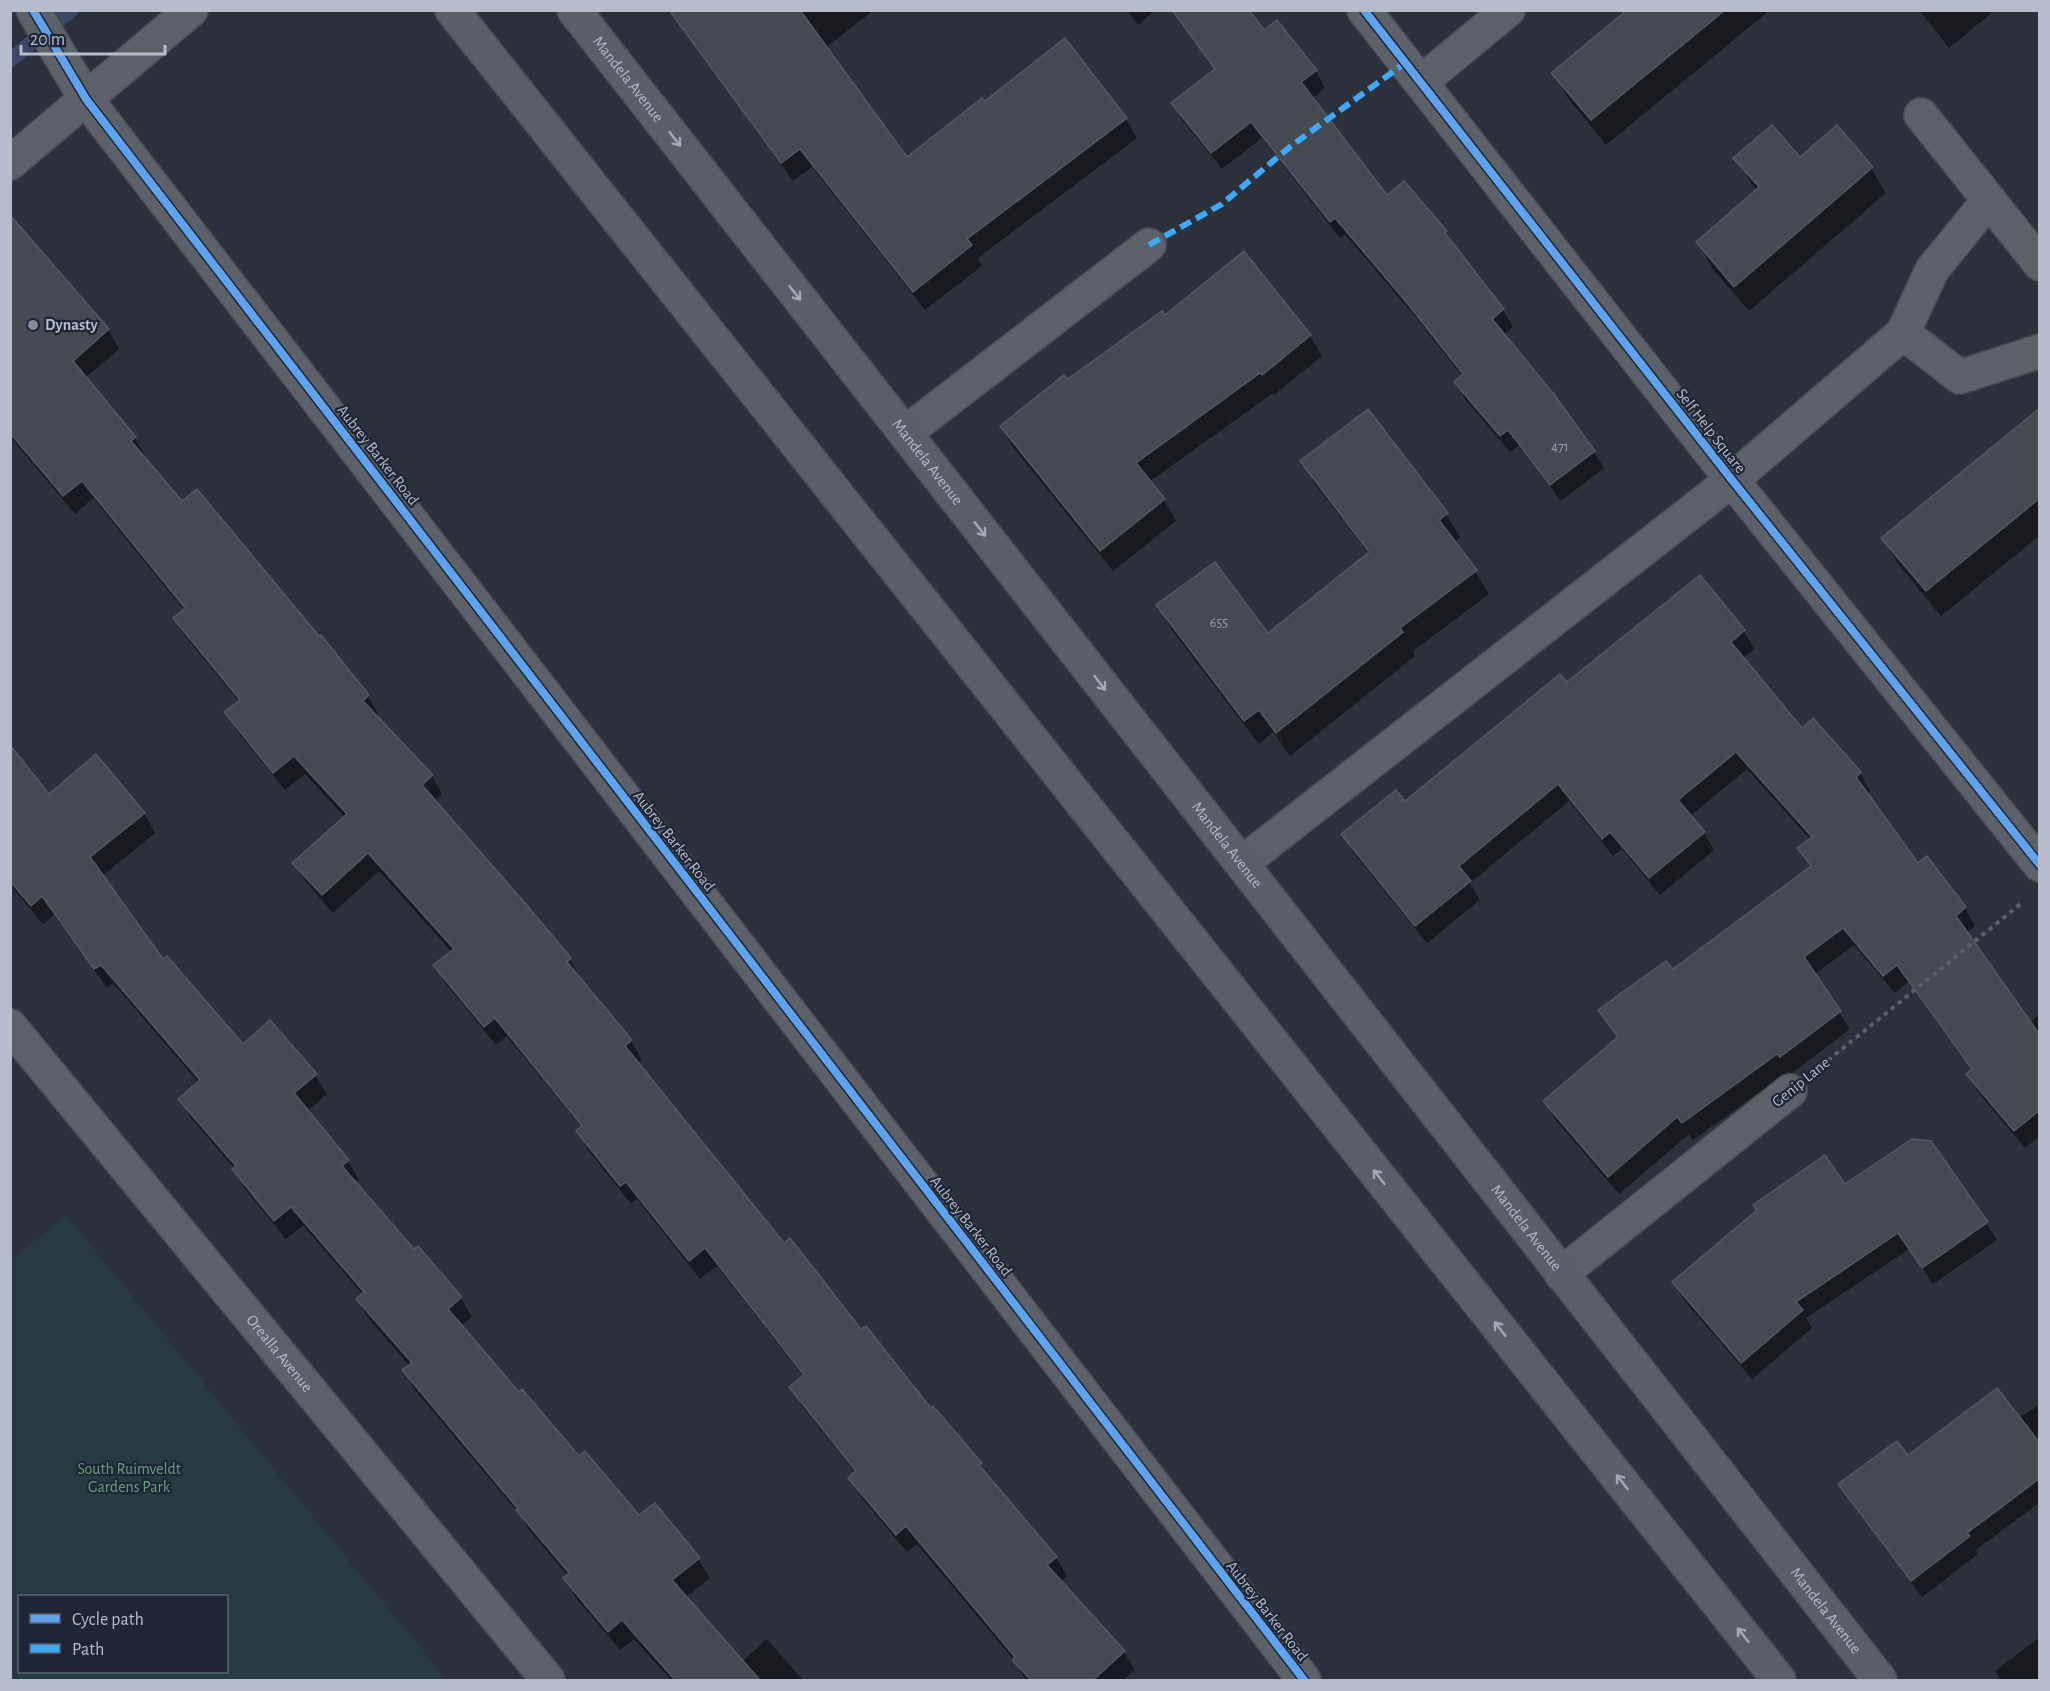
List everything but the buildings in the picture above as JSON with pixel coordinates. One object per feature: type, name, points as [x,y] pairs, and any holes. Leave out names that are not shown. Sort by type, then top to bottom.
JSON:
[{"type":"main road","points":[[452,10],[1779,1680]]},
{"type":"main road","name":"Mandela Avenue","points":[[575,11],[1880,1680]]},
{"type":"street","name":"Aubrey Barker Road","points":[[33,10],[80,88],[1304,1680]]},
{"type":"street","points":[[10,163],[80,88],[191,10]]},
{"type":"street","name":"Self Help Square","points":[[1364,10],[1732,480],[2040,865]]},
{"type":"street","points":[[1421,82],[1508,10]]},
{"type":"street","points":[[1921,115],[2040,264]]},
{"type":"street","points":[[1242,863],[1732,480],[1903,333],[1932,270],[1989,200]]},
{"type":"street","points":[[905,434],[1149,245]]},
{"type":"street","points":[[1903,333],[1960,377],[2040,351]]},
{"type":"street","name":"Orealla Avenue","points":[[10,1026],[548,1680]]},
{"type":"street","name":"Genip Lane","points":[[1561,1274],[1790,1091]]},
{"type":"green space","name":"South Ruimveldt Gardens Park","points":[[66,1215],[447,1680],[11,1680],[11,1260]]},
{"type":"waterway","points":[[10,60],[71,10]]},
{"type":"marked path","points":[[1149,245],[1222,204],[1291,146],[1405,63]]},
{"type":"cycle path","points":[[33,10],[86,99],[1304,1680]]},
{"type":"cycle path","points":[[1364,10],[1732,480],[2040,865]]},
{"type":"place","name":"Dynasty","points":[[33,325]]}]
